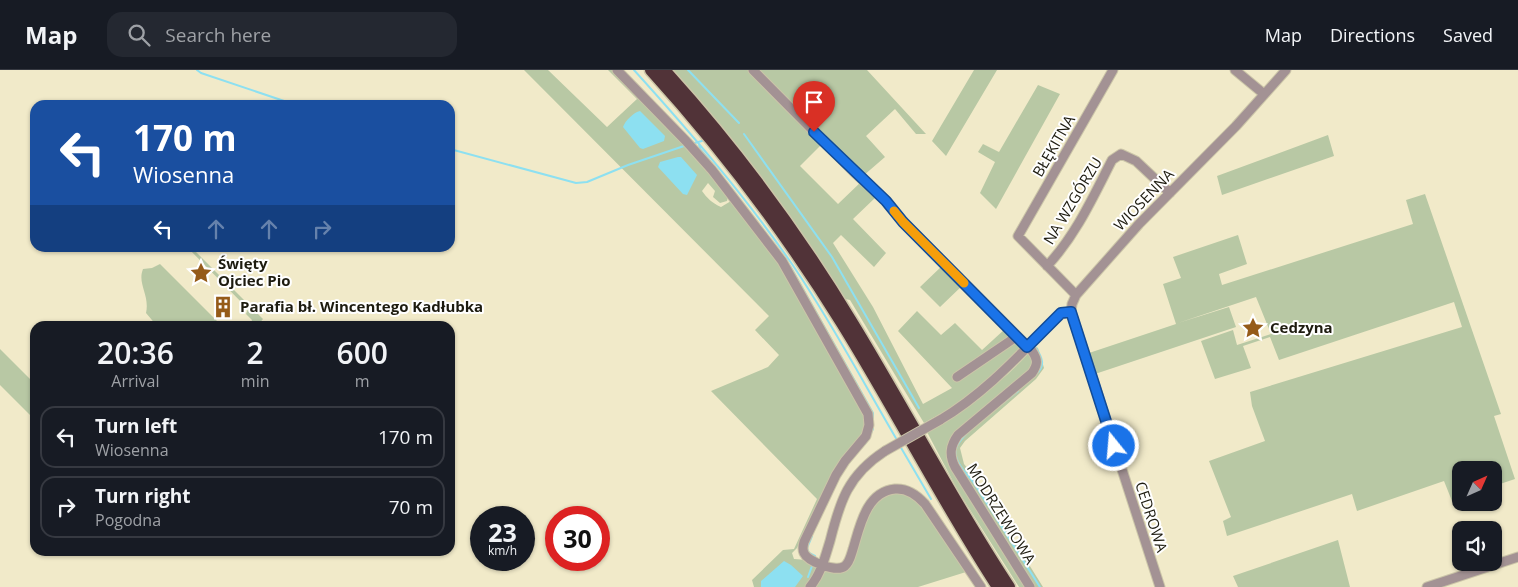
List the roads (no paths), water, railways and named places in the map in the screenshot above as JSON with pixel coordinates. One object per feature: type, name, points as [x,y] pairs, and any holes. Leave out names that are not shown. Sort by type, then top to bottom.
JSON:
[{"type":"highway","points":[[651,70],[734,167],[804,264],[843,325],[934,484],[998,587]]},
{"type":"highway","points":[[664,70],[746,168],[811,258],[860,334],[955,501],[1009,587]]},
{"type":"street","points":[[617,70],[712,170],[782,261],[868,414],[869,425],[866,436],[836,475],[803,545],[803,552],[808,558],[822,565],[836,569],[846,565],[871,503],[883,492],[896,489],[905,490],[913,493],[925,504],[981,587]]},
{"type":"street","points":[[753,70],[855,173],[886,201],[903,222],[1027,347]]},
{"type":"street","name":"BŁĘKITNA","points":[[1047,266],[1018,236],[1113,70]]},
{"type":"street","points":[[1235,70],[1264,94]]},
{"type":"street","name":"WIOSENNA","points":[[1071,312],[1076,295],[1139,224],[1236,126],[1286,70]]},
{"type":"street","name":"NA WZGÓRZU","points":[[1047,266],[1070,238],[1112,160],[1116,156],[1122,154],[1136,161],[1170,193]]},
{"type":"street","points":[[1047,266],[1076,295]]},
{"type":"street","points":[[810,587],[822,565],[839,508],[847,489],[865,466],[884,451],[966,404],[986,388],[1061,313],[1071,312]]},
{"type":"street","name":"CEDROWA","points":[[1071,312],[1160,587]]},
{"type":"street","points":[[957,377],[1016,337]]},
{"type":"street","name":"MODRZEWIOWA","points":[[1027,347],[1037,358],[1036,367],[1032,373],[958,435],[953,443],[951,455],[955,467],[1030,587]]},
{"type":"street","points":[[1427,587],[1518,557]]},
{"type":"street","points":[[1457,577],[1460,587]]},
{"type":"water","points":[[640,111],[665,136],[664,141],[643,149],[640,148],[623,127],[630,117]]},
{"type":"water","points":[[681,157],[697,175],[687,195],[683,194],[658,167],[660,162]]},
{"type":"water","points":[[784,561],[803,576],[795,587],[761,587],[761,581]]},
{"type":"waterway","points":[[197,70],[281,100]]},
{"type":"waterway","points":[[634,70],[717,166],[776,241],[821,310],[897,440]]},
{"type":"waterway","points":[[688,70],[739,123]]},
{"type":"waterway","points":[[744,134],[832,257],[919,408]]},
{"type":"waterway","points":[[695,143],[705,140]]},
{"type":"waterway","points":[[699,144],[700,149],[710,161]]},
{"type":"waterway","points":[[455,150],[576,183],[587,182],[628,165],[684,146]]},
{"type":"waterway","points":[[790,266],[873,413],[873,429],[865,444]]},
{"type":"waterway","points":[[1036,348],[1042,365],[1036,374]]},
{"type":"waterway","points":[[1018,391],[983,418],[965,435],[956,449],[956,454],[961,467],[974,483],[1040,587]]},
{"type":"waterway","points":[[900,446],[931,499]]},
{"type":"waterway","points":[[812,536],[807,548],[809,553],[815,556]]},
{"type":"waterway","points":[[808,577],[812,566]]},
{"type":"place","name":"Święty Ojciec Pio","points":[[201,273]]},
{"type":"place","name":"Parafia bł. Wincentego Kadłubka","points":[[223,307]]},
{"type":"place","name":"Cedzyna","points":[[1253,328]]}]
